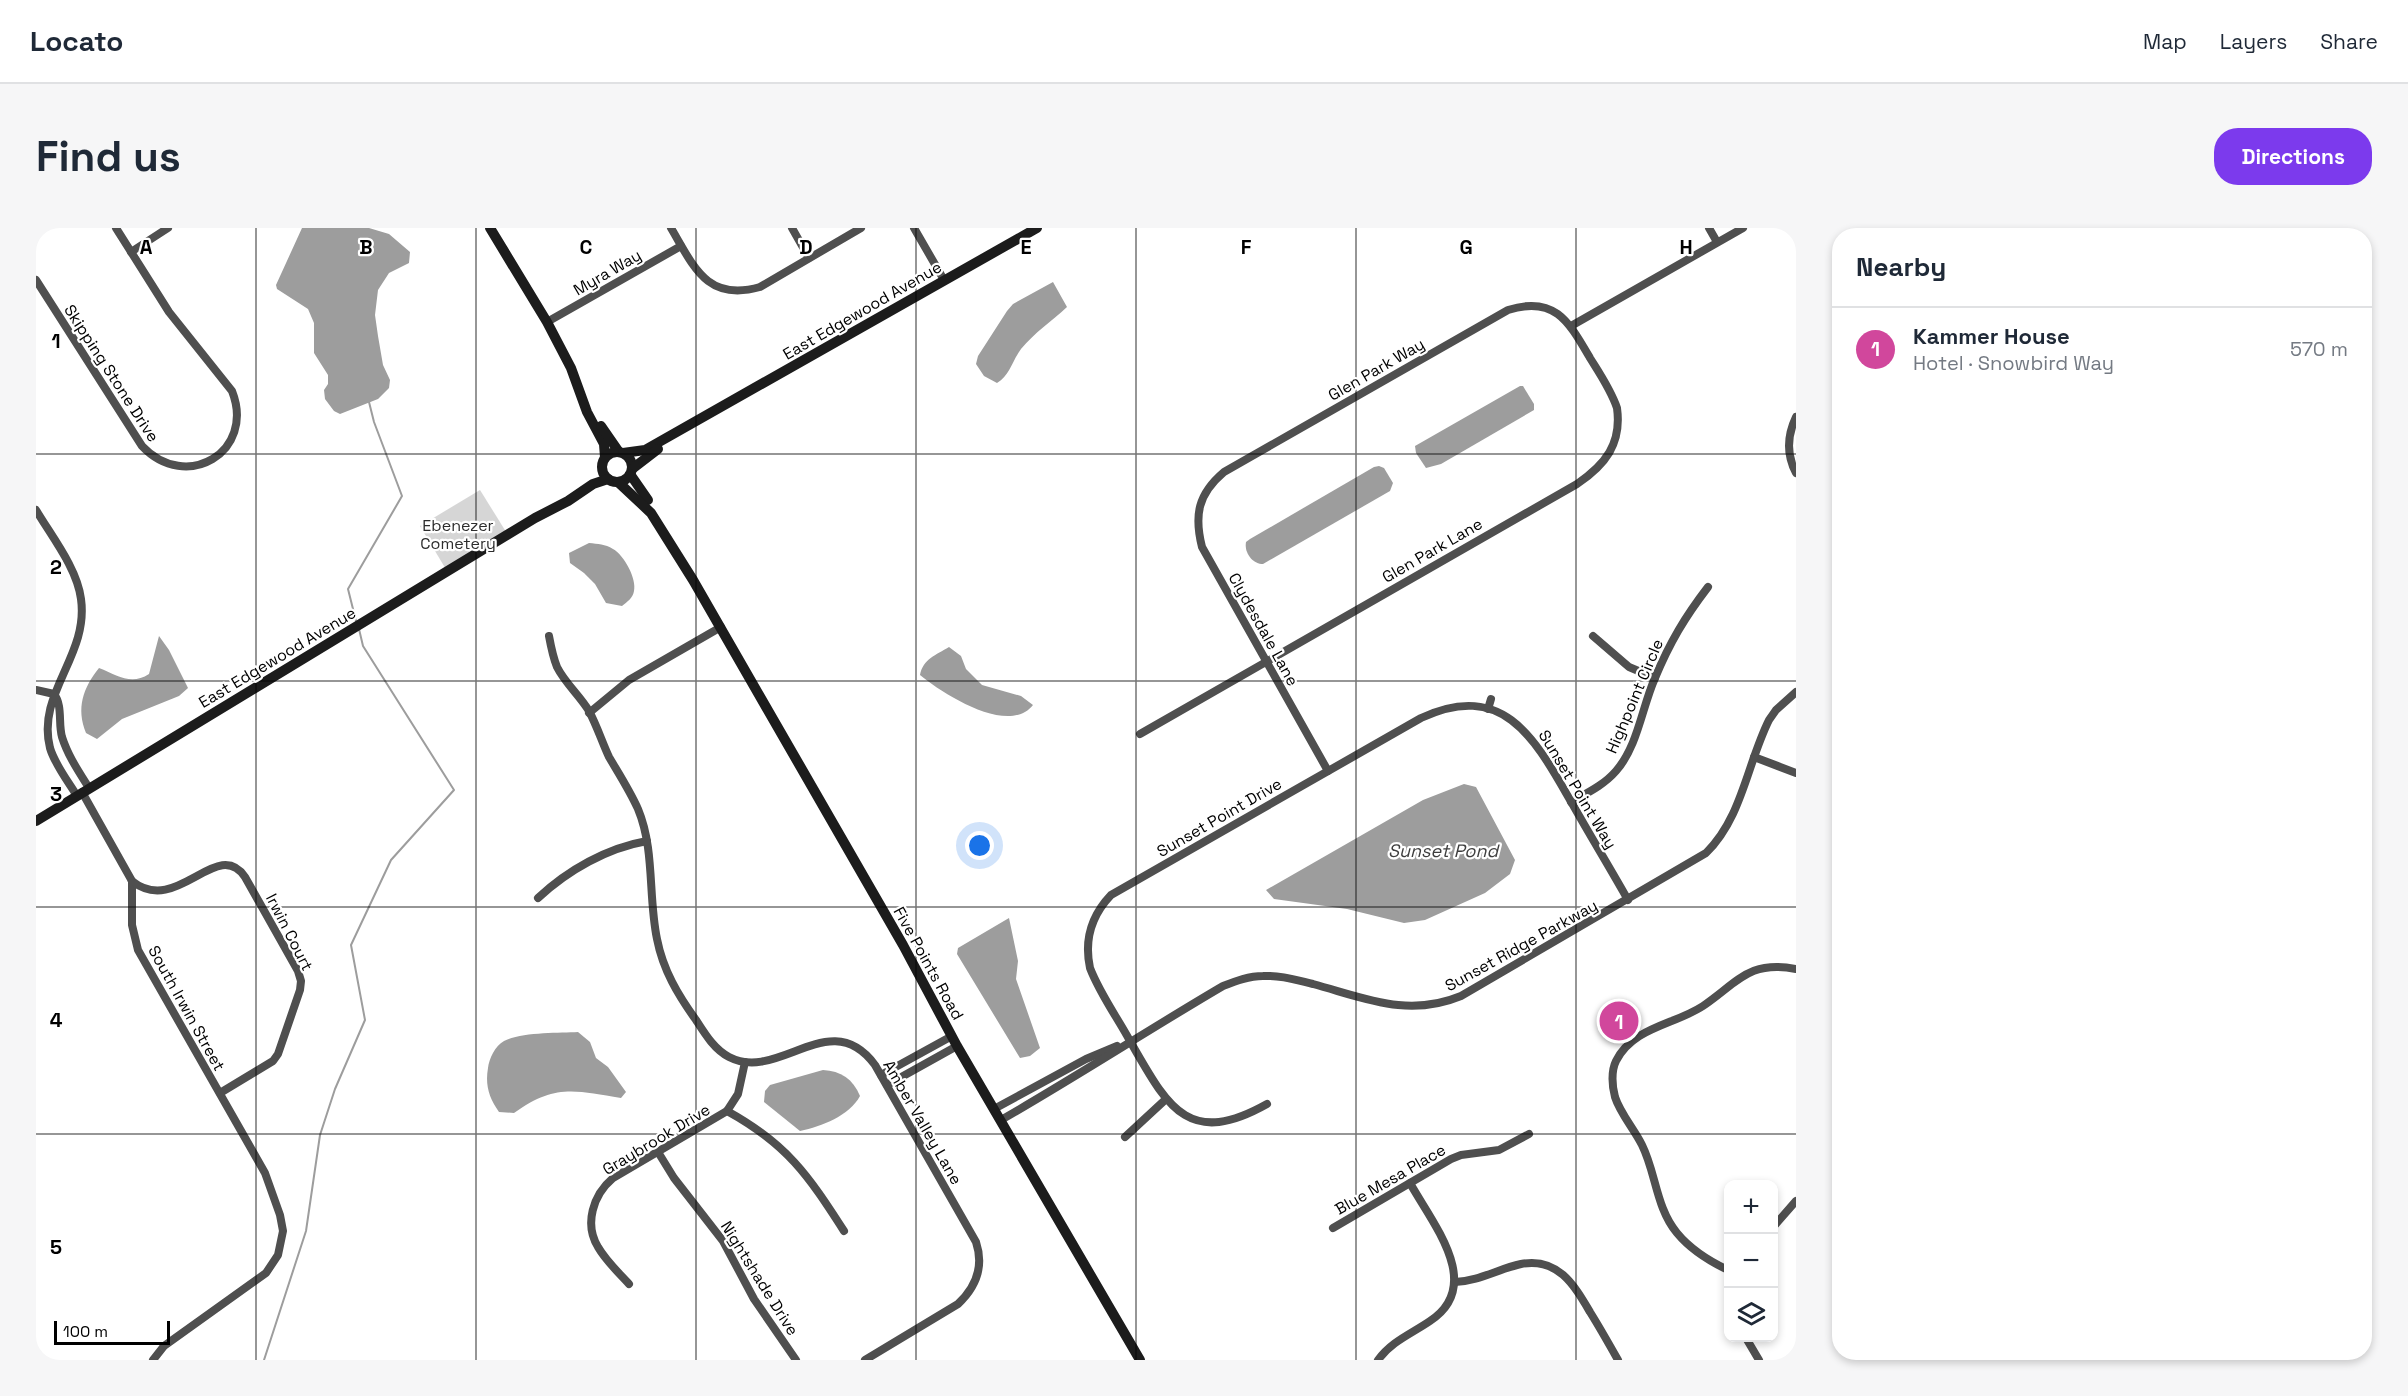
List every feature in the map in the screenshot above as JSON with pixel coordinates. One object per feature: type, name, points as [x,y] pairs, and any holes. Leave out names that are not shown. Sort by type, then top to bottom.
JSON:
[{"type":"street","points":[[116,228],[131,252],[168,228]]},
{"type":"street","points":[[490,228],[574,364],[598,420],[621,452],[631,460],[631,472],[641,492],[658,511],[670,530],[693,580]]},
{"type":"street","points":[[671,228],[703,279],[727,291],[745,291],[760,287],[861,228]]},
{"type":"street","points":[[792,228],[809,258]]},
{"type":"street","points":[[914,228],[944,280]]},
{"type":"street","name":"East Edgewood Avenue","points":[[621,452],[643,451],[1037,228]]},
{"type":"street","points":[[1709,228],[1717,242]]},
{"type":"street","points":[[1571,326],[1743,228]]},
{"type":"street","name":"Myra Way","points":[[547,322],[681,246]]},
{"type":"street","name":"Skipping Stone Drive","points":[[36,280],[150,455],[165,464],[186,467],[212,460],[231,439],[237,426],[236,403],[225,381],[169,312],[131,252]]},
{"type":"street","name":"Glen Park Way","points":[[1204,495],[1213,481],[1224,472],[1508,310],[1520,306],[1548,309],[1559,314],[1571,326]]},
{"type":"street","points":[[547,322],[571,368],[587,412],[603,441],[604,462],[613,481],[651,513],[693,580]]},
{"type":"street","name":"Glen Park Lane","points":[[1140,734],[1576,484],[1605,461],[1616,440],[1619,420],[1617,408],[1613,397],[1571,326]]},
{"type":"street","points":[[1796,417],[1785,430],[1788,450],[1796,473]]},
{"type":"street","name":"East Edgewood Avenue","points":[[631,472],[656,450],[703,418]]},
{"type":"street","points":[[604,462],[609,454],[621,452]]},
{"type":"street","name":"East Edgewood Avenue","points":[[535,518],[594,475],[604,462]]},
{"type":"street","points":[[613,481],[627,478],[631,472]]},
{"type":"street","name":"East Edgewood Avenue","points":[[36,821],[535,518],[568,501],[593,484],[613,481]]},
{"type":"street","name":"Clydesdale Lane","points":[[1204,495],[1199,508],[1198,529],[1202,547],[1328,771]]},
{"type":"street","points":[[36,510],[74,575],[80,596],[82,611],[78,642],[49,707],[47,724],[51,749],[83,792]]},
{"type":"street","name":"Five Points Road","points":[[693,580],[903,945],[954,1041],[1140,1360]]},
{"type":"street","name":"Highpoint Circle","points":[[1571,802],[1603,783],[1618,768],[1628,752],[1655,678],[1681,622],[1708,587]]},
{"type":"street","points":[[589,712],[629,680],[721,627]]},
{"type":"street","points":[[549,636],[556,665],[589,712],[608,755],[637,806],[647,841],[656,933],[668,974],[679,996],[714,1045],[730,1057],[745,1062]]},
{"type":"street","points":[[1593,636],[1629,667],[1655,678]]},
{"type":"street","points":[[36,690],[54,694]]},
{"type":"street","name":"Sunset Ridge Parkway","points":[[1001,1120],[1223,986],[1250,977],[1290,978],[1406,1008],[1437,1005],[1461,996],[1694,862],[1716,844],[1730,823],[1769,720],[1780,705],[1796,692]]},
{"type":"street","points":[[54,694],[59,707],[59,725],[83,792]]},
{"type":"street","points":[[1488,709],[1491,699]]},
{"type":"street","name":"Sunset Point Drive","points":[[1165,1100],[1094,979],[1087,956],[1089,933],[1097,912],[1104,903],[1120,889],[1435,711],[1461,706],[1488,709]]},
{"type":"street","name":"Sunset Point Way","points":[[1488,709],[1516,722],[1532,738],[1628,900]]},
{"type":"street","points":[[1754,757],[1796,773]]},
{"type":"street","name":"South Irwin Street","points":[[83,792],[132,881],[132,925],[138,950],[265,1173],[280,1215],[282,1235],[278,1255],[266,1273],[164,1346],[153,1360]]},
{"type":"street","points":[[538,898],[552,885],[610,850],[647,841]]},
{"type":"street","name":"Irwin Court","points":[[132,881],[148,890],[166,891],[220,865],[235,867],[245,877],[298,971],[301,981],[300,990],[278,1054],[273,1061],[220,1093]]},
{"type":"street","points":[[1724,1268],[1705,1259],[1690,1246],[1677,1233],[1667,1217],[1643,1146],[1615,1097],[1612,1077],[1614,1067],[1626,1046],[1639,1035],[1698,1010],[1753,969],[1787,967],[1796,969]]},
{"type":"street","name":"Amber Valley Lane","points":[[745,1062],[764,1061],[813,1044],[835,1041],[862,1051],[872,1061],[887,1085],[974,1238],[979,1256],[978,1272],[970,1292],[958,1304],[866,1360]]},
{"type":"street","points":[[881,1075],[954,1041]]},
{"type":"street","points":[[887,1085],[954,1041]]},
{"type":"street","name":"Sunset Ridge Parkway","points":[[994,1110],[1086,1059],[1130,1041]]},
{"type":"street","name":"Graybrook Drive","points":[[629,1284],[596,1244],[592,1228],[593,1207],[600,1193],[610,1181],[727,1111],[738,1094],[745,1062]]},
{"type":"street","points":[[1125,1137],[1165,1100],[1191,1117],[1217,1122],[1245,1117],[1267,1104]]},
{"type":"street","points":[[727,1111],[762,1132],[788,1153],[809,1178],[844,1231]]},
{"type":"street","name":"Blue Mesa Place","points":[[1333,1228],[1461,1155],[1499,1150],[1529,1134]]},
{"type":"street","name":"Nightshade Drive","points":[[658,1152],[674,1178],[723,1241],[750,1293],[796,1360]]},
{"type":"street","points":[[1378,1360],[1397,1340],[1431,1321],[1442,1311],[1450,1299],[1455,1282],[1455,1269],[1450,1254],[1410,1183]]},
{"type":"street","points":[[1778,1221],[1796,1201]]},
{"type":"street","points":[[1455,1282],[1470,1281],[1524,1264],[1546,1265],[1557,1269],[1574,1285],[1618,1360]]},
{"type":"street","points":[[1748,1342],[1759,1360]]},
{"type":"green space","name":"Ebenezer Cometery","points":[[480,490],[508,535],[447,571],[420,526]]},
{"type":"water","points":[[302,228],[369,228],[389,234],[410,252],[409,263],[389,273],[378,290],[375,315],[383,365],[390,380],[389,388],[378,399],[340,414],[334,411],[325,399],[324,390],[328,384],[328,375],[314,353],[314,323],[308,309],[277,289],[276,285]]},
{"type":"water","points":[[1053,282],[1067,307],[1026,343],[1001,380],[997,383],[984,376],[976,364],[978,356],[1007,311],[1013,304]]},
{"type":"water","points":[[1523,386],[1534,404],[1534,410],[1441,464],[1426,468],[1416,453],[1415,446]]},
{"type":"water","points":[[1379,466],[1384,468],[1393,483],[1390,491],[1263,564],[1259,564],[1250,557],[1246,550],[1246,542],[1250,539]]},
{"type":"water","points":[[589,543],[613,549],[629,568],[634,580],[634,591],[631,598],[622,606],[606,603],[595,584],[570,563],[569,553]]},
{"type":"water","points":[[159,636],[169,650],[188,688],[179,696],[122,719],[97,739],[86,733],[82,715],[83,699],[89,683],[99,668],[130,679],[149,674]]},
{"type":"water","points":[[949,647],[961,656],[966,669],[982,685],[1021,696],[1033,705],[1022,713],[1008,716],[993,714],[976,709],[930,683],[920,675],[924,665]]},
{"type":"water","name":"Sunset Pond","points":[[1464,784],[1476,787],[1515,860],[1510,874],[1485,893],[1425,920],[1404,923],[1347,909],[1274,899],[1266,890],[1423,800]]},
{"type":"water","points":[[1009,918],[1018,961],[1016,979],[1040,1048],[1030,1056],[1020,1058],[957,954],[958,948]]},
{"type":"water","points":[[578,1032],[590,1042],[596,1058],[608,1067],[626,1092],[621,1098],[577,1092],[553,1093],[541,1097],[514,1113],[499,1112],[490,1096],[487,1080],[490,1061],[498,1046],[504,1041],[520,1036]]},
{"type":"water","points":[[823,1070],[846,1077],[860,1096],[842,1115],[800,1131],[764,1102],[765,1091],[770,1085]]},
{"type":"waterway","points":[[356,621],[348,589],[402,496],[374,422],[369,402]]},
{"type":"waterway","points":[[264,1360],[306,1231],[320,1135],[335,1089],[365,1020],[351,945],[391,860],[454,790],[363,646],[359,629]]},
{"type":"place","name":"Kammer House","points":[[1619,1021]]}]
